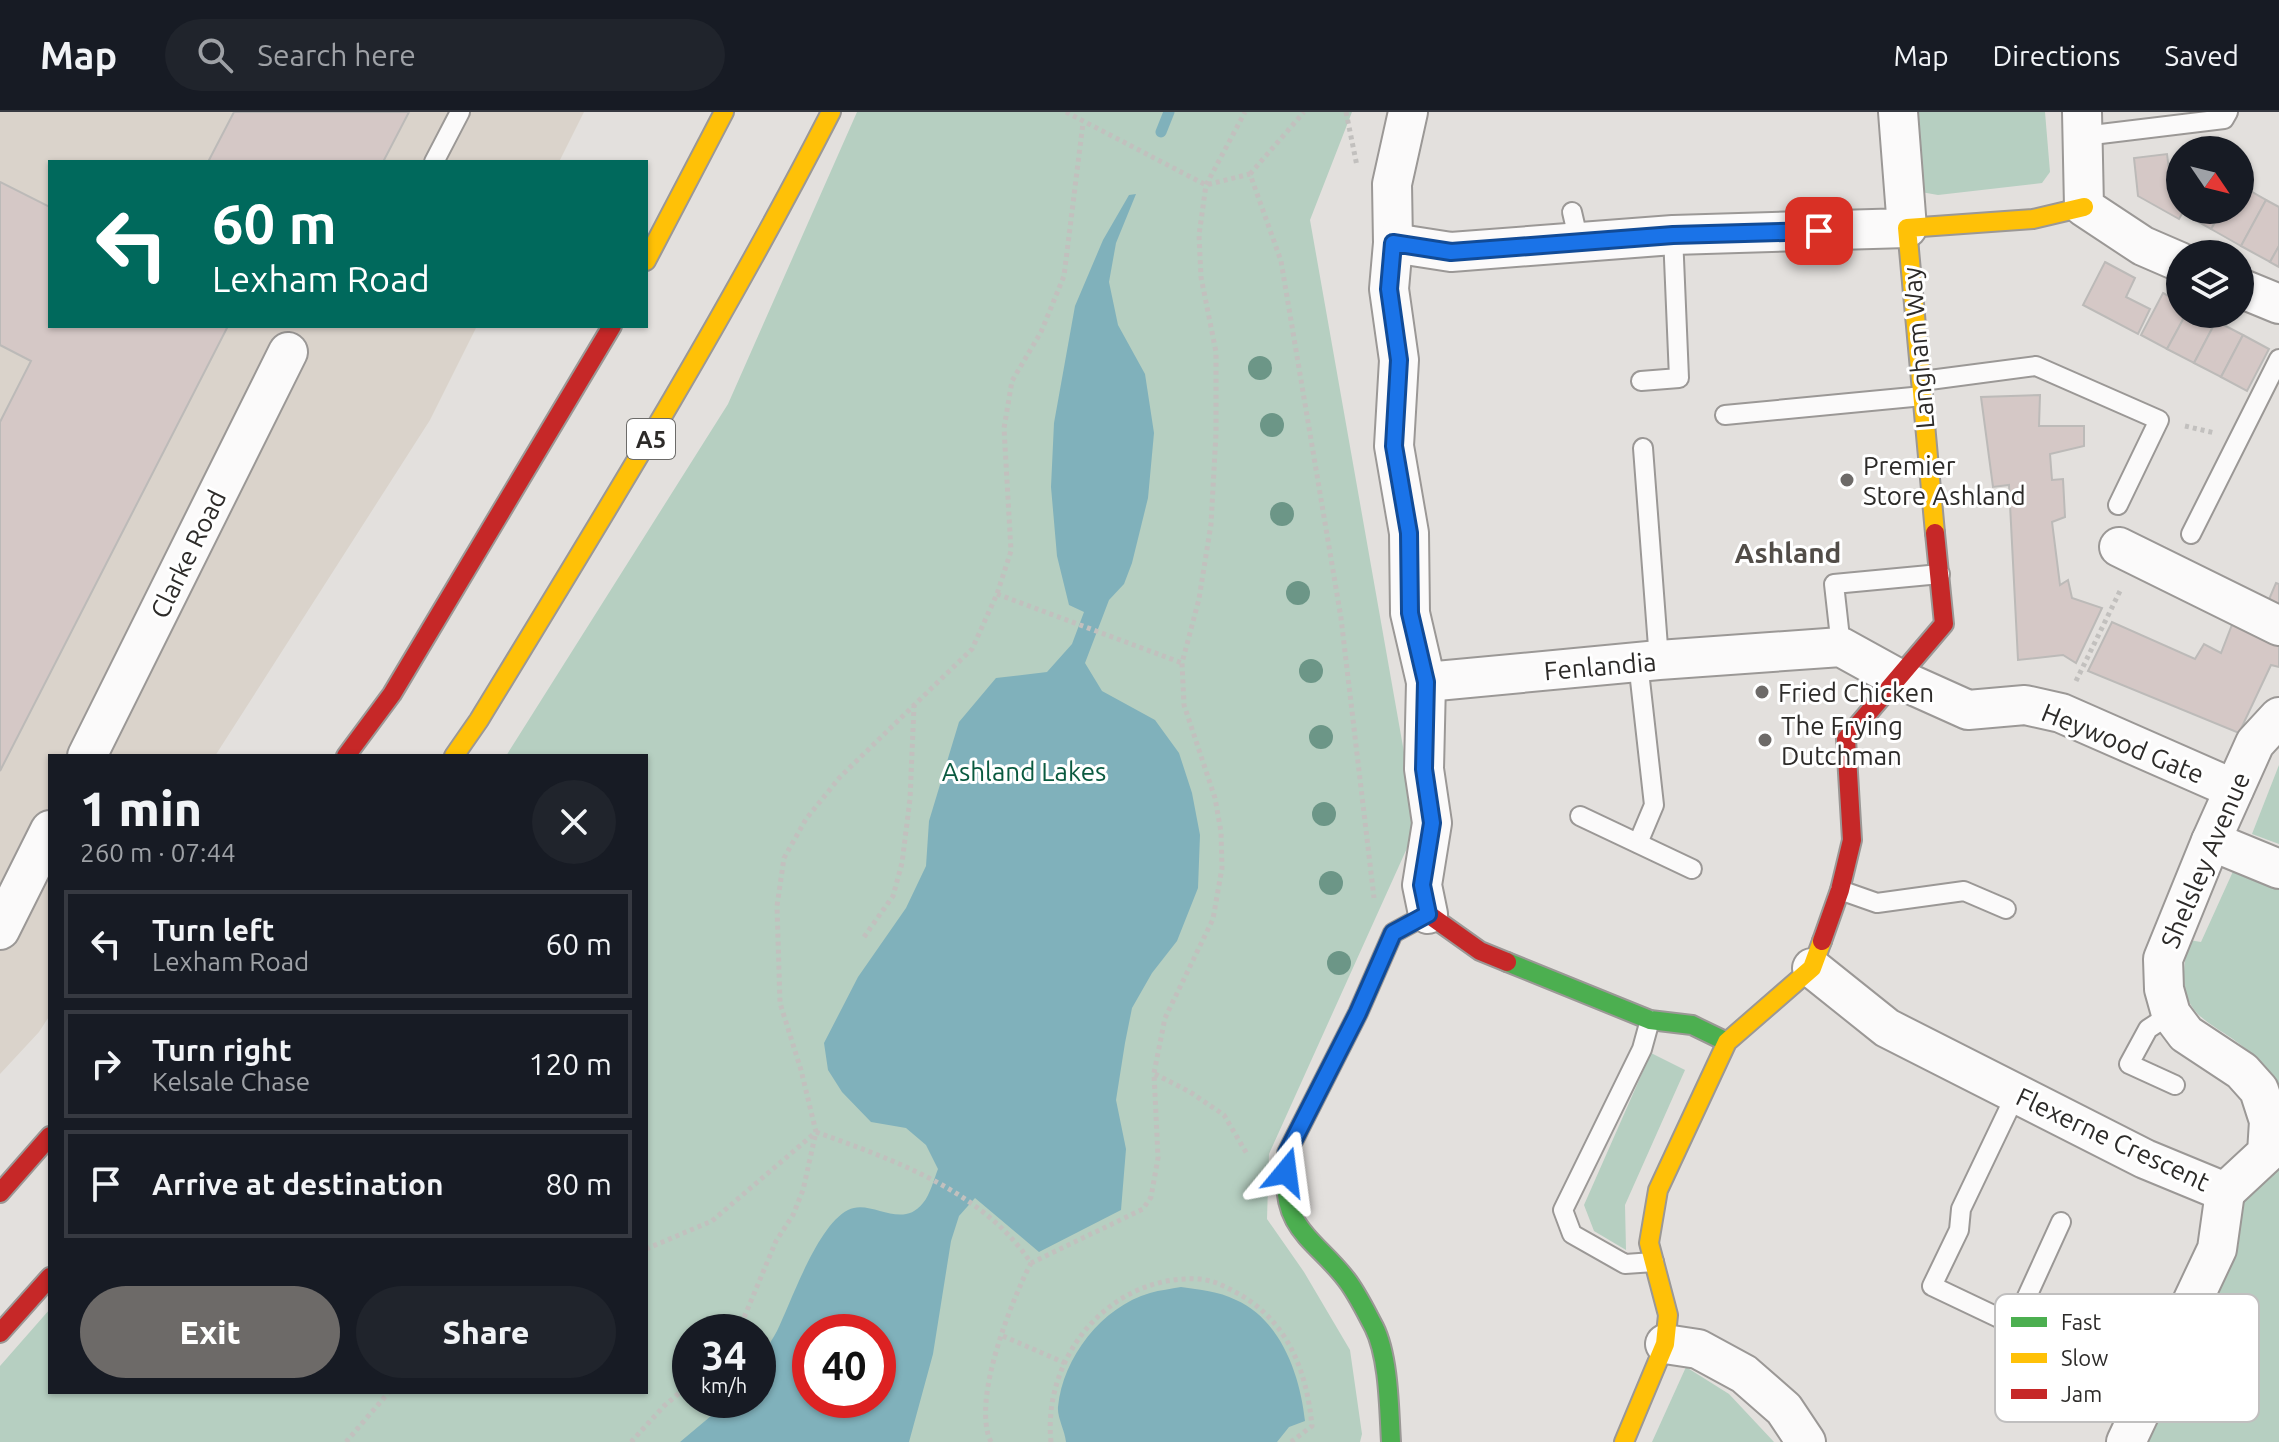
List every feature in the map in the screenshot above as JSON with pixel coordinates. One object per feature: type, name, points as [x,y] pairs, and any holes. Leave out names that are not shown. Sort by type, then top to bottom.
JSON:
[{"type":"main road","points":[[648,257],[724,112]]},
{"type":"main road","name":"A5","points":[[455,754],[675,399],[792,189],[831,112]]},
{"type":"main road","name":"Langham Way","points":[[1812,968],[1840,890],[1852,840],[1846,739],[1944,624],[1907,228],[2033,219],[2084,207]]},
{"type":"main road","points":[[347,754],[392,694],[611,328]]},
{"type":"main road","points":[[1391,1442],[1388,1385],[1376,1331],[1347,1280],[1298,1229],[1285,1190],[1287,1153],[1358,1013],[1393,933],[1428,914],[1480,951],[1650,1020],[1692,1025],[1727,1042]]},
{"type":"main road","points":[[1624,1442],[1665,1344],[1668,1315],[1649,1243],[1658,1190],[1727,1042],[1812,968]]},
{"type":"main road","points":[[0,1193],[48,1138]]},
{"type":"main road","points":[[0,1333],[48,1279]]},
{"type":"street","points":[[1408,112],[1392,184],[1393,243],[1389,289],[1399,360],[1394,446],[1409,533],[1410,613],[1426,682],[1424,769],[1432,823],[1422,885],[1428,914]]},
{"type":"street","name":"Langham Way","points":[[1898,112],[1907,228]]},
{"type":"street","points":[[2083,124],[2084,207],[2143,246],[2166,256]]},
{"type":"street","points":[[1393,243],[1451,252],[1575,227],[1673,235],[1907,228]]},
{"type":"street","points":[[2254,294],[2279,304]]},
{"type":"street","name":"Clarke Road","points":[[88,754],[288,352]]},
{"type":"street","points":[[2128,552],[2279,626]]},
{"type":"street","name":"Fenlandia","points":[[1426,682],[1841,647]]},
{"type":"street","name":"Heywood Gate","points":[[1841,647],[1899,679],[1968,710],[2025,705],[2061,713],[2234,789]]},
{"type":"street","name":"Shelsley Avenue","points":[[2171,1014],[2164,989],[2163,959],[2255,743],[2279,717]]},
{"type":"street","points":[[0,930],[48,834]]},
{"type":"street","points":[[2211,841],[2279,869]]},
{"type":"street","name":"Flexerne Crescent","points":[[1812,968],[1887,1028],[2145,1159],[2225,1192],[2217,1249],[2196,1294]]},
{"type":"street","points":[[2171,1014],[2186,1034],[2242,1071],[2259,1090],[2269,1121],[2267,1153],[2225,1192]]},
{"type":"street","points":[[1665,1344],[1698,1349],[1744,1374],[1784,1409],[1806,1442]]},
{"type":"street","name":"Flexerne Crescent","points":[[2126,1442],[2135,1422]]},
{"type":"lane","points":[[435,160],[460,112]]},
{"type":"lane","points":[[2083,124],[2224,119],[2228,112]]},
{"type":"lane","points":[[1641,381],[1679,378],[1673,235]]},
{"type":"lane","points":[[2191,534],[2279,359]]},
{"type":"lane","points":[[1725,415],[1922,389],[2036,366],[2159,420],[2118,505]]},
{"type":"lane","points":[[1638,843],[1654,805],[1643,448]]},
{"type":"lane","points":[[1841,647],[1834,584],[1940,574]]},
{"type":"lane","points":[[1580,816],[1692,869]]},
{"type":"lane","points":[[1840,890],[1877,903],[1964,891],[2006,909]]},
{"type":"lane","points":[[2171,1014],[2148,1029],[2129,1064],[2175,1085]]},
{"type":"lane","points":[[1650,1020],[1642,1049],[1563,1210],[1572,1234],[1625,1264],[1654,1262]]},
{"type":"lane","points":[[1995,1316],[1932,1286],[1959,1230],[1961,1209],[2016,1094]]},
{"type":"lane","points":[[2028,1294],[2061,1222]]},
{"type":"path","points":[[1066,112],[1206,185],[1250,174],[1304,112]]},
{"type":"path","points":[[991,1442],[986,1433],[986,1389],[1015,1294],[1031,1263],[1143,1209],[1151,1197],[1158,1158],[1154,1073],[1165,1018],[1213,919],[1222,868],[1221,832],[1215,798],[1184,705],[1182,663],[1199,599],[1211,524],[1216,433],[1216,352],[1201,277],[1199,235],[1206,185],[1245,112]]},
{"type":"path","points":[[746,1314],[776,1241],[793,1215],[803,1190],[816,1132],[780,1003],[777,906],[784,858],[806,819],[840,777],[972,649],[997,594],[1011,551],[1004,428],[1012,381],[1041,332],[1064,276],[1083,123]]},
{"type":"path","points":[[1250,174],[1281,261],[1341,618],[1374,902],[1393,933]]},
{"type":"path","points":[[2159,420],[2239,438]]},
{"type":"path","points":[[2061,713],[2128,552]]},
{"type":"path","points":[[997,594],[1182,663]]},
{"type":"path","points":[[864,937],[893,896],[902,863],[912,768],[914,705]]},
{"type":"path","points":[[1154,1073],[1224,1115],[1258,1174],[1285,1190]]},
{"type":"path","points":[[816,1132],[881,1155],[930,1178],[977,1208],[1015,1239],[1031,1263]]},
{"type":"path","points":[[648,1248],[712,1221],[816,1132]]},
{"type":"path","points":[[1051,1442],[1049,1423],[1054,1384],[1073,1346],[1096,1317],[1124,1296],[1158,1284],[1199,1279],[1228,1287],[1260,1307],[1283,1334],[1298,1360],[1309,1392],[1312,1426],[1291,1442]]},
{"type":"path","points":[[1003,1336],[1065,1363]]},
{"type":"path","points":[[346,1442],[387,1394]]},
{"type":"path","points":[[631,1442],[672,1399]]},
{"type":"shaded area","points":[[0,112],[584,112],[560,160],[48,160],[48,328],[476,328],[430,420],[216,754],[48,754],[48,1018],[0,1074]]},
{"type":"green space","name":"Ashland Lakes","points":[[857,112],[1352,112],[1310,220],[1417,826],[1269,1154],[1267,1219],[1304,1272],[1350,1350],[1362,1434],[1360,1442],[0,1442],[0,1366],[48,1311],[48,1394],[648,1394],[648,754],[507,754],[728,404]]},
{"type":"green space","points":[[1915,112],[2045,112],[2050,172],[2042,183],[1938,195],[1921,192]]},
{"type":"green space","points":[[2279,765],[2279,844],[2252,834]]},
{"type":"green space","points":[[2235,867],[2279,886],[2279,1089],[2269,1072],[2244,1048],[2201,1016],[2191,1005],[2185,990],[2184,969],[2189,940],[2201,942]]},
{"type":"green space","points":[[1651,1053],[1685,1070],[1625,1205],[1626,1250],[1594,1231],[1584,1205]]},
{"type":"green space","points":[[2279,1153],[2279,1442],[2147,1442],[2156,1422],[2259,1422],[2259,1294],[2216,1294],[2239,1244],[2235,1227],[2238,1209]]},
{"type":"green space","points":[[1686,1367],[1729,1394],[1774,1442],[1652,1442]]},
{"type":"water","points":[[1136,194],[1116,243],[1109,282],[1118,325],[1145,374],[1154,433],[1148,498],[1132,563],[1124,584],[1109,600],[1085,663],[1102,691],[1155,720],[1179,753],[1192,793],[1200,835],[1198,888],[1177,941],[1152,973],[1132,1008],[1116,1100],[1126,1149],[1121,1210],[1039,1252],[975,1198],[959,1216],[951,1241],[933,1354],[909,1442],[680,1442],[709,1418],[776,1418],[776,1333],[826,1231],[848,1210],[857,1207],[896,1214],[914,1211],[925,1200],[938,1169],[926,1145],[906,1128],[871,1122],[842,1092],[828,1070],[824,1043],[858,977],[906,908],[926,866],[929,821],[959,722],[996,678],[1047,672],[1072,644],[1084,612],[1069,605],[1057,556],[1051,487],[1054,423],[1075,306],[1103,240],[1129,195]]},
{"type":"water","points":[[1181,1287],[1229,1297],[1252,1309],[1265,1321],[1286,1351],[1293,1368],[1305,1421],[1289,1427],[1277,1442],[1066,1442],[1058,1411],[1061,1388],[1088,1336],[1101,1322],[1132,1300]]},
{"type":"building","points":[[234,112],[409,112],[384,160],[209,160]]},
{"type":"building","points":[[2166,154],[2166,212],[2138,196],[2134,158]]},
{"type":"building","points":[[0,182],[48,206],[48,328],[227,328],[0,771],[0,422],[31,361],[0,345]]},
{"type":"building","points":[[2254,193],[2266,200],[2254,222]]},
{"type":"building","points":[[2266,200],[2279,207],[2279,246],[2270,262],[2254,253],[2254,240],[2244,240]]},
{"type":"building","points":[[2214,224],[2253,224],[2244,240],[2230,240],[2211,229]]},
{"type":"building","points":[[2279,246],[2279,267],[2270,262]]},
{"type":"building","points":[[2105,262],[2135,278],[2126,297],[2150,309],[2138,334],[2083,305]]},
{"type":"building","points":[[2163,293],[2166,295],[2166,328],[2178,328],[2167,349],[2141,335]]},
{"type":"building","points":[[2178,328],[2212,328],[2194,363],[2167,349]]},
{"type":"building","points":[[2212,328],[2230,328],[2243,335],[2221,377],[2194,363]]},
{"type":"building","points":[[2243,335],[2269,349],[2247,391],[2221,377]]},
{"type":"building","points":[[2040,395],[2039,426],[2084,426],[2084,446],[2050,454],[2052,480],[2063,479],[2065,517],[2052,522],[2060,585],[2068,580],[2072,598],[2102,608],[2076,663],[2063,655],[2018,660],[2009,485],[1993,487],[1981,397]]},
{"type":"building","points":[[2276,583],[2279,584],[2279,617],[2264,611]]},
{"type":"building","points":[[2235,617],[2279,636],[2279,667],[2271,665],[2239,733],[2088,671],[2112,622],[2195,659],[2204,644],[2221,653]]},
{"type":"waterway","points":[[1161,132],[1169,112]]},
{"type":"traffic: fast","points":[[1507,962],[1650,1020],[1692,1025],[1727,1042]]},
{"type":"traffic: fast","points":[[1286,1172],[1286,1192],[1296,1222],[1350,1284],[1379,1339],[1387,1383],[1391,1442]]},
{"type":"traffic: slow","points":[[648,257],[724,112]]},
{"type":"traffic: slow","points":[[455,754],[661,419],[748,267],[831,112]]},
{"type":"traffic: slow","points":[[1935,533],[1907,228],[2033,219],[2084,207]]},
{"type":"traffic: slow","points":[[1624,1442],[1665,1344],[1668,1315],[1649,1243],[1658,1190],[1727,1042],[1812,968],[1822,941]]},
{"type":"traffic: jam","points":[[347,754],[392,694],[611,328]]},
{"type":"traffic: jam","points":[[1822,941],[1840,890],[1852,840],[1846,739],[1944,624],[1935,533]]},
{"type":"traffic: jam","points":[[1286,1172],[1287,1153],[1358,1013],[1393,933],[1428,914],[1480,951],[1507,962]]},
{"type":"traffic: jam","points":[[0,1193],[48,1138]]},
{"type":"traffic: jam","points":[[0,1333],[48,1279]]},
{"type":"place","name":"Premier Store Ashland","points":[[1847,480]]},
{"type":"place","name":"Fried Chicken","points":[[1762,692]]},
{"type":"place","name":"The Frying Dutchman","points":[[1765,740]]},
{"type":"district","name":"Ashland","points":[[1788,552]]},
{"type":"route","points":[[1286,1172],[1287,1153],[1358,1013],[1393,933],[1428,914],[1422,885],[1432,823],[1424,769],[1426,682],[1410,613],[1409,533],[1394,446],[1399,360],[1389,289],[1393,243],[1451,252],[1673,235],[1819,231]]}]
